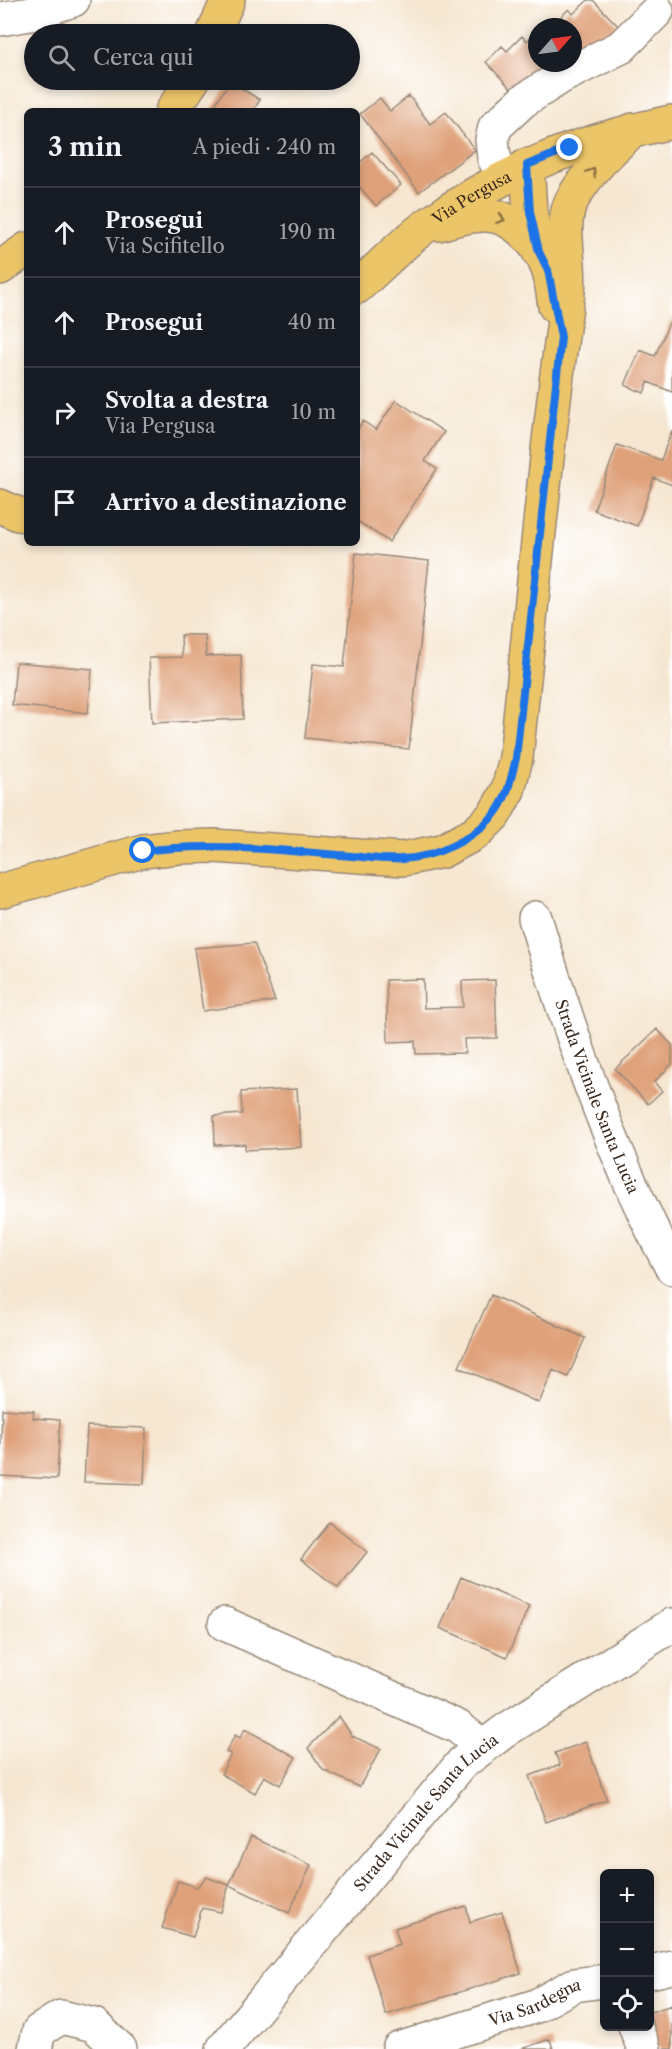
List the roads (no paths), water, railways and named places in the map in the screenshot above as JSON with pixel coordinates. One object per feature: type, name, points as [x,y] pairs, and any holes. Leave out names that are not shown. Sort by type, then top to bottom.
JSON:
[{"type":"main road","points":[[217,24],[228,0]]},
{"type":"main road","points":[[174,108],[186,90]]},
{"type":"main road","name":"Via Pergusa","points":[[360,284],[424,228],[471,195],[515,171],[570,148],[633,130],[672,122]]},
{"type":"main road","points":[[0,891],[143,851],[178,846],[214,846],[403,859],[442,851],[476,832],[494,815],[508,790],[516,758],[568,289],[567,224],[571,203],[598,162],[633,130]]},
{"type":"main road","points":[[515,171],[542,179],[559,202],[567,224]]},
{"type":"main road","points":[[515,171],[530,212],[539,252]]},
{"type":"main road","points":[[424,228],[459,218],[486,215],[509,221],[530,240],[548,270],[561,337]]},
{"type":"main road","points":[[0,268],[24,251]]},
{"type":"main road","points":[[0,506],[24,515]]},
{"type":"street","points":[[0,19],[46,10],[73,0]]},
{"type":"street","points":[[515,171],[494,158],[492,140],[495,127],[523,101],[561,77],[621,47],[657,11]]},
{"type":"street","name":"Strada Vicinale Santa Lucia","points":[[535,918],[577,1047],[602,1112],[636,1195],[672,1268]]},
{"type":"street","points":[[225,1624],[458,1727],[482,1746]]},
{"type":"street","name":"Strada Vicinale Santa Lucia","points":[[223,2049],[462,1763],[482,1746],[672,1625]]},
{"type":"street","points":[[654,1971],[672,1967]]},
{"type":"street","name":"Via Sardegna","points":[[399,2049],[536,2006],[574,1985],[600,1982]]},
{"type":"street","points":[[35,2049],[39,2031],[61,2017],[94,2025],[120,2049]]},
{"type":"street","points":[[636,2031],[644,2049]]}]
